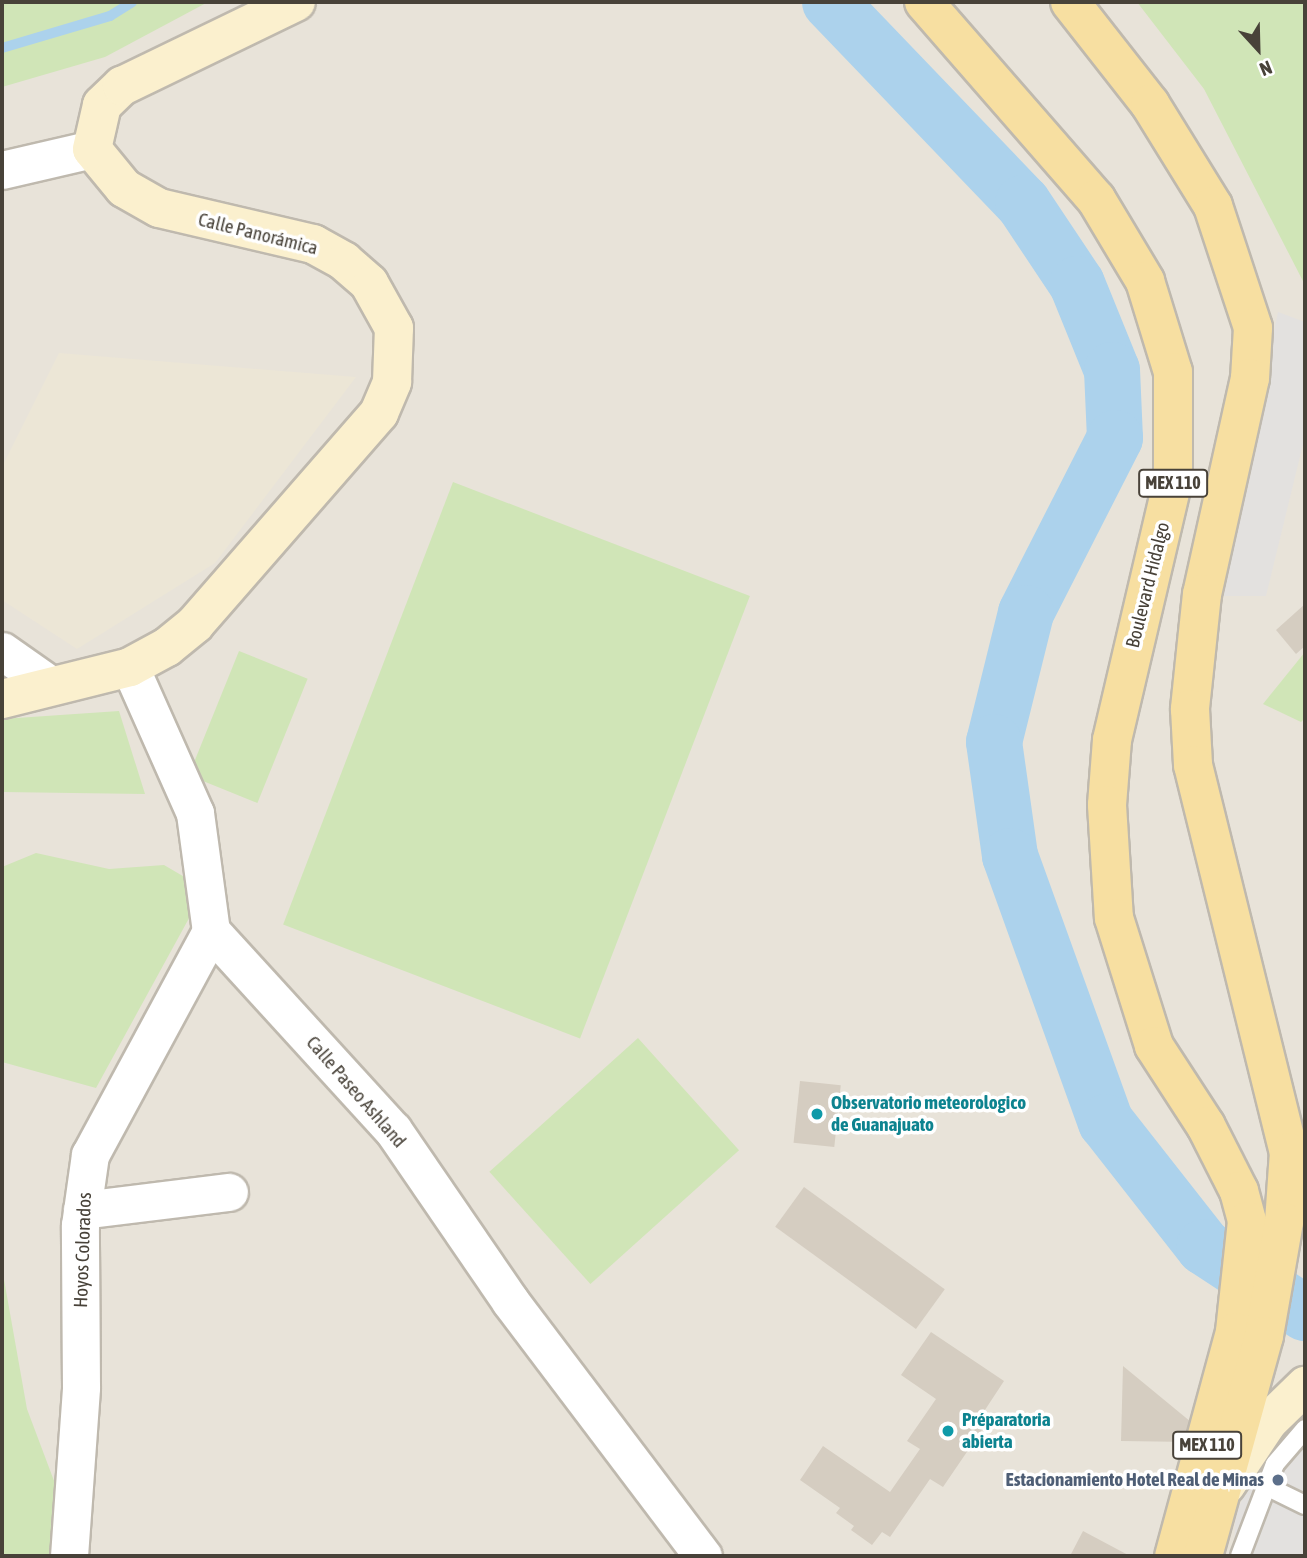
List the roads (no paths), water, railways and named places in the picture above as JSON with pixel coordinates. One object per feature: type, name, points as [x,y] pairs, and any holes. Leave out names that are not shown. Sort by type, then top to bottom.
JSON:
[{"type":"main road","name":"Boulevard Hidalgo","points":[[924,2],[1096,199],[1145,281],[1166,338],[1173,372],[1173,480],[1112,740],[1107,805],[1114,918],[1151,1033],[1239,1191],[1247,1221],[1249,1334]]},
{"type":"main road","name":"MEX 110","points":[[1070,2],[1150,104],[1213,206],[1254,328],[1250,378],[1202,594],[1190,709],[1193,765],[1289,1152],[1295,1206],[1174,1556]]},
{"type":"main road","name":"MEX 110","points":[[1202,1556],[1224,1488],[1249,1334]]},
{"type":"street","points":[[2,170],[92,149],[102,105],[122,86],[296,2]]},
{"type":"street","name":"Calle Panorámica","points":[[2,699],[49,684],[130,667],[195,624],[379,413],[392,382],[395,341],[385,307],[344,261],[313,244],[159,208],[124,188],[92,149]]},
{"type":"street","points":[[2,651],[49,684]]},
{"type":"street","points":[[130,667],[195,813],[211,931]]},
{"type":"street","name":"Hoyos Colorados","points":[[69,1556],[81,1387],[82,1210],[90,1155],[211,931]]},
{"type":"street","name":"Calle Paseo Ashland","points":[[211,931],[393,1130],[510,1301],[703,1556]]},
{"type":"street","points":[[82,1210],[229,1192]]},
{"type":"street","points":[[1224,1488],[1268,1422],[1303,1387]]},
{"type":"lane","points":[[1240,1556],[1266,1486],[1287,1444],[1305,1429]]},
{"type":"lane","points":[[1266,1486],[1305,1505]]},
{"type":"waterway","points":[[2,48],[110,16],[132,2]]},
{"type":"waterway","points":[[830,2],[1023,203],[1077,284],[1112,370],[1115,438],[1026,613],[994,742],[1010,856],[1106,1122],[1204,1247],[1305,1313]]},
{"type":"place","name":"Observatorio meteorologico de Guanajuato","points":[[817,1114]]},
{"type":"place","name":"Préparatoria abierta","points":[[948,1431]]},
{"type":"place","name":"Estacionamiento Hotel Real de Minas","points":[[1278,1480]]}]
